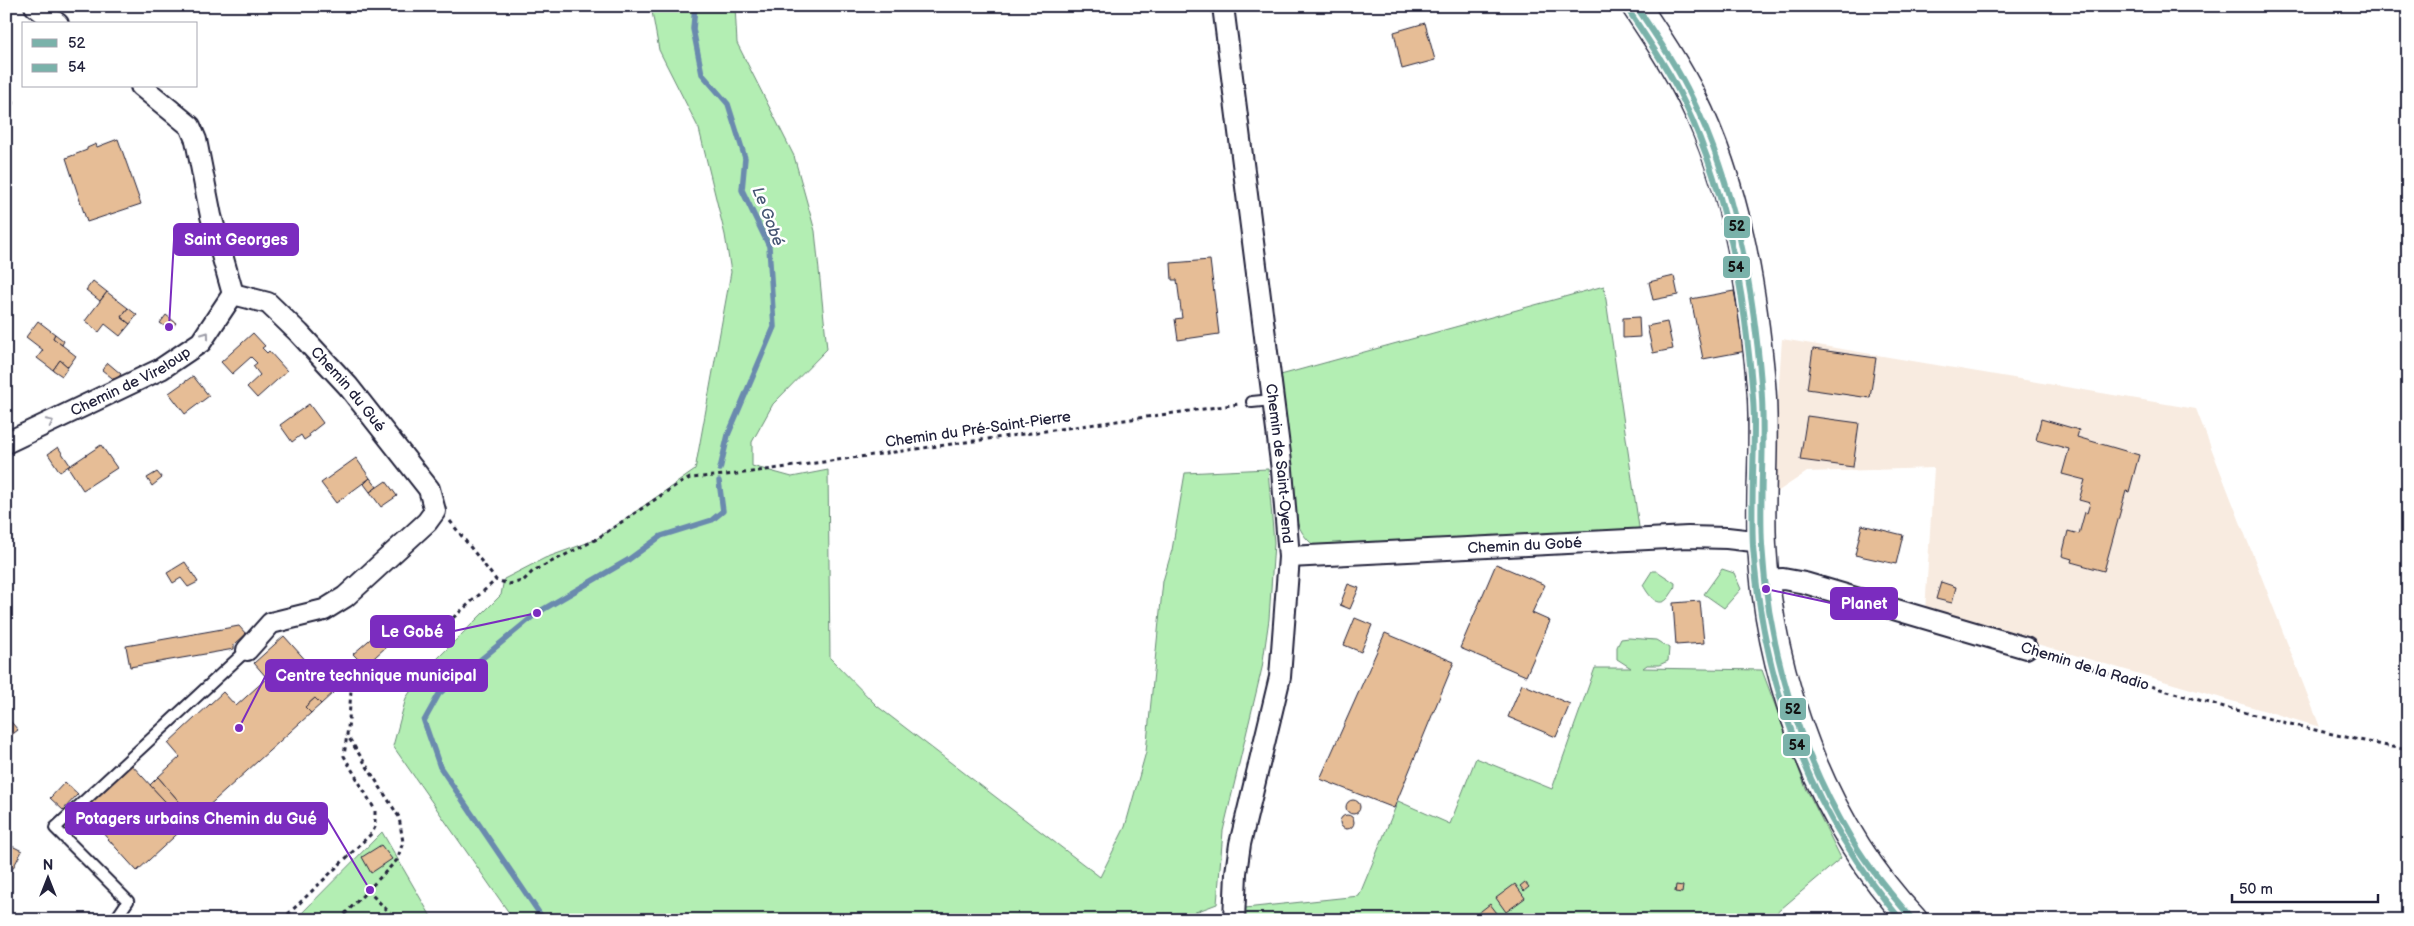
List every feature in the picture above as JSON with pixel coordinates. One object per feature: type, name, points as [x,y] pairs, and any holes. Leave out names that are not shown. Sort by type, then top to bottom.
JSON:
[{"type":"main road","points":[[1636,6],[1675,67],[1700,116],[1718,160],[1739,234],[1749,286],[1762,385],[1762,542],[1765,580],[1775,646],[1788,694],[1819,777],[1859,850],[1913,920]]},
{"type":"street","points":[[35,6],[55,22]]},
{"type":"street","name":"Chemin de Saint-Oyend","points":[[1223,6],[1282,470],[1289,557],[1280,677],[1240,844],[1236,872],[1234,920]]},
{"type":"street","points":[[144,88],[190,126],[211,216],[233,294]]},
{"type":"street","name":"Chemin de Vireloup","points":[[6,443],[161,369],[200,342],[233,294]]},
{"type":"street","name":"Chemin du Gué","points":[[233,294],[268,303],[299,333],[348,386],[429,489],[435,511]]},
{"type":"street","points":[[247,650],[271,624],[324,610],[345,597],[427,522],[435,511]]},
{"type":"street","name":"Chemin du Gobé","points":[[1289,557],[1688,538],[1727,538],[1762,542]]},
{"type":"street","name":"Chemin de la Radio","points":[[1765,580],[1805,583],[2026,648]]},
{"type":"lane","points":[[1252,402],[1272,400]]},
{"type":"lane","points":[[114,920],[128,901],[55,828],[247,650]]},
{"type":"path","name":"Chemin du Pré-Saint-Pierre","points":[[496,580],[509,584],[523,581],[533,571],[595,540],[690,478],[737,474],[1252,402]]},
{"type":"path","points":[[429,639],[496,580],[445,515],[435,511]]},
{"type":"path","name":"Chemin de la Radio","points":[[2026,648],[2125,679],[2249,713],[2331,734],[2408,750]]},
{"type":"path","points":[[282,920],[372,833],[375,827],[375,810],[344,756],[353,658]]},
{"type":"path","points":[[339,920],[397,860],[403,842],[399,817],[347,735]]},
{"type":"path","points":[[367,890],[397,920]]},
{"type":"shaded area","points":[[1782,339],[2196,409],[2320,727],[1925,611],[1934,468],[1807,472],[1777,492],[1777,412]]},
{"type":"green space","points":[[651,6],[735,6],[737,43],[794,156],[815,231],[827,349],[773,404],[752,442],[752,466],[792,477],[828,470],[830,658],[877,706],[1100,877],[1125,827],[1146,752],[1163,581],[1172,550],[1185,473],[1268,469],[1274,543],[1269,619],[1262,668],[1223,831],[1217,904],[1174,920],[514,920],[393,746],[406,698],[422,674],[501,595],[504,579],[545,558],[595,540],[695,470],[731,272],[725,235],[699,129],[659,50]]},
{"type":"green space","points":[[1604,286],[1640,534],[1318,548],[1305,537],[1297,522],[1277,376]]},
{"type":"green space","points":[[1722,569],[1734,573],[1741,589],[1724,608],[1704,594]]},
{"type":"green space","points":[[1652,571],[1657,571],[1675,583],[1675,588],[1663,602],[1652,598],[1643,585]]},
{"type":"green space","points":[[1621,639],[1656,640],[1669,648],[1668,661],[1659,665],[1647,665],[1643,668],[1762,670],[1805,786],[1841,858],[1768,920],[1247,920],[1245,908],[1359,896],[1398,801],[1450,824],[1476,758],[1552,789],[1595,668],[1631,668],[1617,659],[1617,647]]},
{"type":"green space","points":[[382,832],[433,920],[295,920]]},
{"type":"building","points":[[1425,23],[1435,60],[1402,69],[1394,32]]},
{"type":"building","points":[[6,81],[14,104],[6,106]]},
{"type":"building","points":[[118,139],[141,204],[87,222],[66,158],[87,150],[87,148],[96,144],[97,147]]},
{"type":"building","points":[[1210,260],[1219,334],[1178,340],[1175,319],[1182,318],[1177,280],[1172,280],[1171,263]]},
{"type":"building","points":[[1674,276],[1678,295],[1653,300],[1649,282]]},
{"type":"building","points":[[93,281],[107,292],[100,301],[86,290]]},
{"type":"building","points":[[1734,291],[1746,351],[1703,359],[1691,299]]},
{"type":"building","points":[[107,292],[128,308],[121,317],[130,324],[120,336],[105,324],[99,332],[85,321]]},
{"type":"building","points":[[128,308],[137,315],[130,324],[121,317]]},
{"type":"building","points":[[166,315],[176,323],[170,330],[160,323]]},
{"type":"building","points":[[1639,317],[1640,337],[1623,338],[1623,318]]},
{"type":"building","points":[[38,321],[55,334],[53,338],[76,356],[68,367],[60,360],[53,370],[37,358],[43,350],[26,337]]},
{"type":"building","points":[[1667,322],[1673,349],[1653,353],[1647,326]]},
{"type":"building","points":[[253,333],[265,346],[262,348],[267,353],[269,351],[287,371],[257,398],[247,387],[260,375],[253,366],[257,363],[251,357],[232,374],[221,362]]},
{"type":"building","points":[[55,334],[64,341],[62,345],[53,338]]},
{"type":"building","points":[[1813,349],[1876,358],[1870,398],[1807,389]]},
{"type":"building","points":[[60,360],[68,367],[62,376],[53,370]]},
{"type":"building","points":[[108,363],[121,374],[116,381],[102,370]]},
{"type":"building","points":[[193,376],[209,396],[185,414],[169,393]]},
{"type":"building","points":[[309,404],[323,423],[304,440],[301,435],[292,442],[280,425]]},
{"type":"building","points":[[1807,416],[1859,423],[1853,467],[1800,460]]},
{"type":"building","points":[[2041,419],[2079,430],[2077,437],[2139,455],[2129,492],[2126,491],[2104,571],[2071,562],[2072,559],[2062,556],[2068,531],[2079,534],[2085,512],[2087,513],[2090,503],[2079,500],[2085,480],[2062,474],[2069,449],[2036,440]]},
{"type":"building","points":[[101,445],[117,468],[83,490],[68,467]]},
{"type":"building","points":[[58,447],[70,465],[60,472],[48,454]]},
{"type":"building","points":[[356,458],[370,478],[336,503],[321,483]]},
{"type":"building","points":[[157,472],[162,478],[152,486],[147,478]]},
{"type":"building","points":[[370,478],[377,487],[370,492],[364,484]]},
{"type":"building","points":[[386,481],[397,496],[381,507],[370,492]]},
{"type":"building","points":[[1862,525],[1903,535],[1896,564],[1855,555]]},
{"type":"building","points":[[185,562],[198,582],[188,587],[181,578],[173,583],[167,573]]},
{"type":"building","points":[[1496,564],[1545,585],[1532,613],[1550,621],[1526,676],[1460,648]]},
{"type":"building","points":[[1941,582],[1956,587],[1952,603],[1936,599]]},
{"type":"building","points":[[1348,584],[1359,588],[1350,609],[1340,605]]},
{"type":"building","points":[[1700,601],[1704,643],[1676,645],[1673,603]]},
{"type":"building","points":[[1355,618],[1372,625],[1361,652],[1344,645]]},
{"type":"building","points":[[239,626],[246,634],[234,645],[234,649],[130,667],[126,646]]},
{"type":"building","points":[[1385,633],[1454,662],[1394,808],[1320,779]]},
{"type":"building","points":[[375,635],[386,647],[365,666],[353,654]]},
{"type":"building","points":[[284,636],[334,692],[321,704],[315,698],[305,707],[311,713],[194,819],[158,777],[180,757],[168,743],[223,692],[236,706],[267,678],[254,663]]},
{"type":"building","points":[[1522,684],[1570,704],[1556,737],[1508,717]]},
{"type":"building","points":[[315,698],[321,704],[311,713],[305,707]]},
{"type":"building","points":[[6,716],[18,730],[6,739]]},
{"type":"building","points":[[131,764],[187,825],[137,871],[99,829],[106,823],[88,803]]},
{"type":"building","points":[[158,777],[194,819],[187,825],[150,785]]},
{"type":"building","points":[[65,782],[78,794],[63,810],[50,798]]},
{"type":"building","points":[[1350,800],[1356,800],[1360,807],[1356,814],[1350,814],[1346,810],[1346,804]]},
{"type":"building","points":[[1344,815],[1350,815],[1354,822],[1350,829],[1344,829],[1340,825],[1340,819]]},
{"type":"building","points":[[6,843],[22,851],[6,881]]},
{"type":"building","points":[[381,845],[392,859],[371,873],[362,857]]},
{"type":"building","points":[[1525,882],[1529,887],[1524,891],[1520,886]]},
{"type":"building","points":[[1515,884],[1525,898],[1506,912],[1496,898]]},
{"type":"building","points":[[1676,885],[1683,886],[1682,893],[1675,892]]},
{"type":"building","points":[[1490,904],[1500,917],[1497,920],[1473,920],[1472,918]]},
{"type":"waterway","name":"Le Gobé","points":[[695,6],[693,29],[702,74],[728,104],[745,158],[742,190],[769,246],[774,327],[728,435],[720,469]]},
{"type":"waterway","name":"Le Gobé","points":[[544,920],[440,767],[424,721],[439,694],[537,613],[628,560],[661,536],[712,520],[723,511],[719,481]]},
{"type":"transit line","name":"52","points":[[1636,6],[1659,40],[1692,98],[1720,166],[1740,237],[1753,310],[1761,383],[1763,424],[1761,525],[1765,584],[1779,660],[1789,697],[1801,733],[1832,804],[1872,870],[1913,920]]},
{"type":"transit line","name":"54","points":[[1629,11],[1672,78],[1697,131],[1718,191],[1734,252],[1744,315],[1753,395],[1753,546],[1759,598],[1780,698],[1817,792],[1841,836],[1869,879],[1901,920]]},
{"type":"place","name":"Saint Georges","points":[[169,327]]},
{"type":"place","name":"Planet","points":[[1766,589]]},
{"type":"place","name":"Le Gobé","points":[[537,613]]},
{"type":"place","name":"Centre technique municipal","points":[[239,728]]},
{"type":"place","name":"Potagers urbains Chemin du Gué","points":[[370,890]]}]
